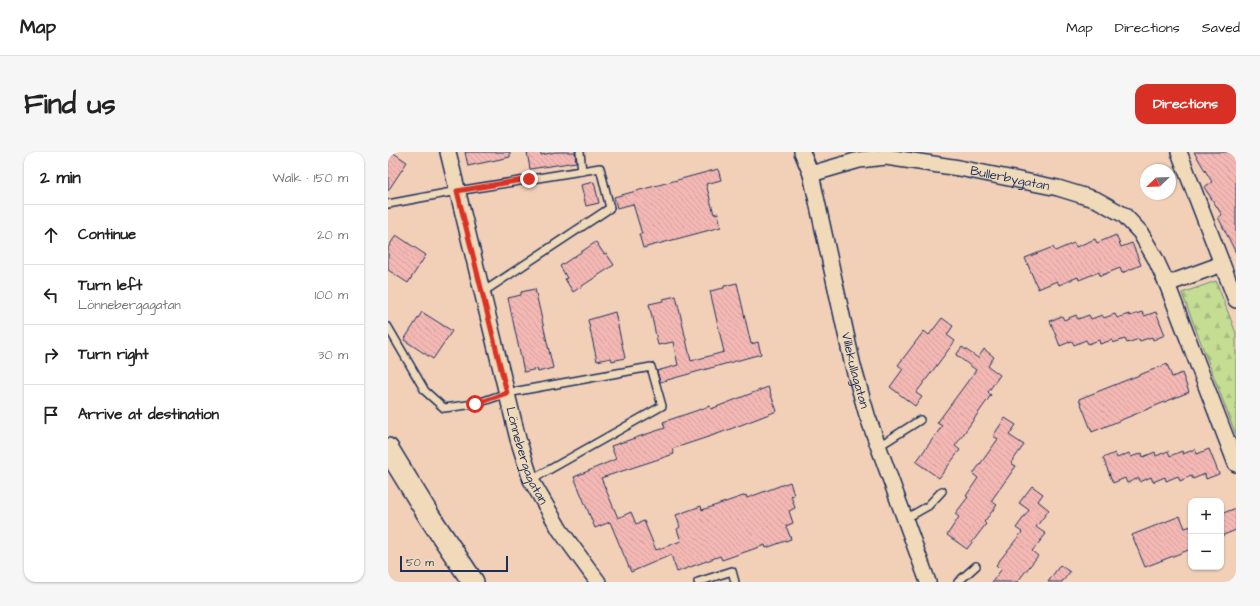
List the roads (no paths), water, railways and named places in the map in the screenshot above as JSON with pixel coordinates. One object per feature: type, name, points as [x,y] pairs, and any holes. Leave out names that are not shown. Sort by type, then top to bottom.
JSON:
[{"type":"main road","points":[[388,448],[429,516],[473,582]]},
{"type":"street","name":"Lönnebergagatan","points":[[448,152],[518,439],[531,480],[560,530],[598,582]]},
{"type":"street","name":"Villekullagatan","points":[[802,152],[811,174],[849,352],[867,415],[928,582]]},
{"type":"street","points":[[1179,152],[1236,300]]},
{"type":"street","name":"Bullerbygatan","points":[[811,174],[859,160],[886,157],[959,168],[1058,188],[1097,200],[1124,215],[1140,232],[1168,284],[1236,464]]},
{"type":"street","points":[[1168,284],[1222,264]]},
{"type":"lane","points":[[580,152],[582,171]]},
{"type":"lane","points":[[388,204],[457,191],[600,168],[610,208],[483,292]]},
{"type":"lane","points":[[388,327],[425,391],[444,408],[475,404],[507,393],[651,367],[662,406],[531,480]]},
{"type":"lane","points":[[879,446],[920,420]]},
{"type":"lane","points":[[905,519],[928,506],[942,491]]},
{"type":"lane","points":[[958,582],[976,566]]},
{"type":"lane","points":[[698,582],[732,571],[735,582]]}]
